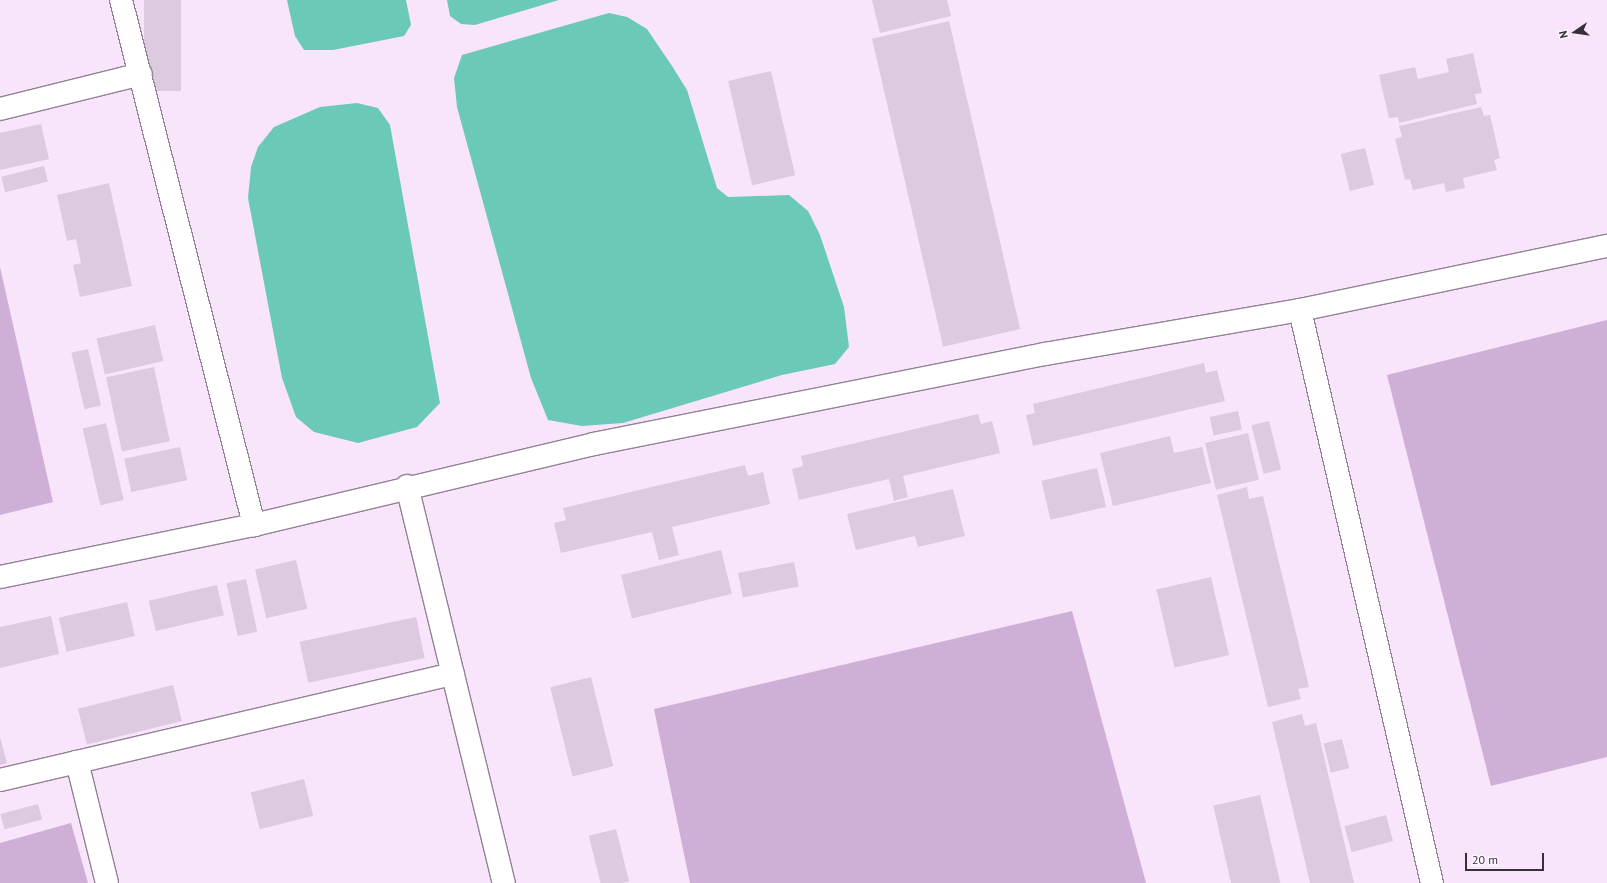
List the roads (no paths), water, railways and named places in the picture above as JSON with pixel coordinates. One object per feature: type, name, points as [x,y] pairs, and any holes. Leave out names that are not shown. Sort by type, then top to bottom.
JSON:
[{"type":"lane","points":[[121,0],[141,74],[254,525]]},
{"type":"lane","points":[[0,109],[141,74]]},
{"type":"lane","points":[[0,577],[254,525],[407,486],[594,444],[1045,354],[1300,310],[1607,246]]},
{"type":"lane","points":[[1300,310],[1432,883]]},
{"type":"lane","points":[[407,486],[504,883]]},
{"type":"lane","points":[[0,780],[453,674]]},
{"type":"lane","points":[[77,762],[107,883]]}]
